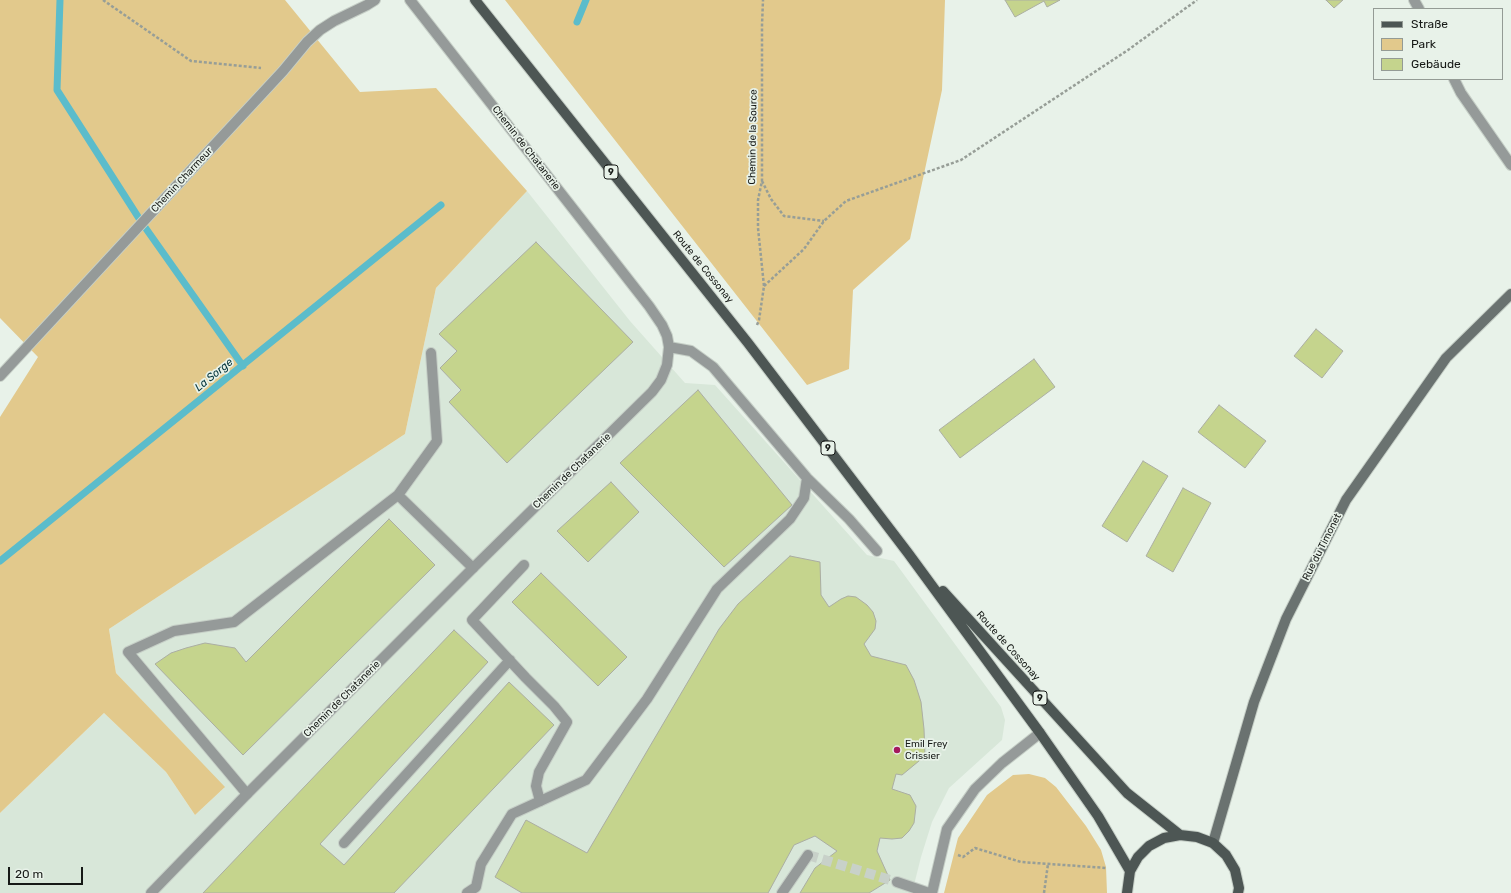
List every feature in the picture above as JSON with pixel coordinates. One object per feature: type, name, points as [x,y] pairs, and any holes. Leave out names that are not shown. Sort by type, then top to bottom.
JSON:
[{"type":"main road","name":"Route de Cossonay","points":[[474,0],[748,343],[908,553],[1098,816],[1130,871]]},
{"type":"main road","name":"Rue du Timonet","points":[[1213,843],[1254,702],[1286,619],[1346,500],[1446,358],[1511,294]]},
{"type":"main road","name":"Route de Cossonay","points":[[908,553],[1127,793],[1180,835]]},
{"type":"main road","name":"9","points":[[1127,893],[1130,871],[1138,857],[1149,846],[1164,838],[1180,835],[1197,837],[1213,843],[1226,855],[1235,870],[1239,888],[1238,893]]},
{"type":"street","name":"Chemin Charmeur","points":[[0,376],[283,71],[307,42],[320,30],[334,21],[367,6],[375,0]]},
{"type":"street","name":"Chemin de Chatanerie","points":[[151,893],[247,794],[473,568],[652,392],[661,380],[667,365],[669,347],[667,336],[662,325],[649,306],[410,0]]},
{"type":"street","points":[[1454,80],[1461,93],[1511,165]]},
{"type":"street","points":[[669,347],[691,351],[713,367],[807,478],[849,519],[877,550]]},
{"type":"street","points":[[247,794],[128,652],[174,631],[234,622],[398,494],[437,441],[432,353]]},
{"type":"street","points":[[0,364],[11,364]]},
{"type":"street","points":[[467,893],[477,890],[481,864],[512,814],[586,780],[647,700],[717,589],[790,519],[804,498],[807,478]]},
{"type":"street","points":[[398,494],[473,568]]},
{"type":"street","points":[[524,566],[472,620],[554,706],[566,722],[539,772],[536,786],[540,801]]},
{"type":"street","points":[[344,843],[510,660]]},
{"type":"street","points":[[932,893],[947,829],[975,790],[1002,762],[1040,734]]},
{"type":"street","points":[[782,893],[808,855]]},
{"type":"street","points":[[897,882],[929,893]]},
{"type":"path","points":[[103,0],[191,62],[283,71]]},
{"type":"path","name":"Chemin de la Source","points":[[748,343],[759,320],[764,286],[758,214],[758,200],[762,180],[763,0]]},
{"type":"path","points":[[764,286],[804,249],[824,221],[846,201],[960,160],[1128,50],[1197,0]]},
{"type":"path","points":[[762,180],[771,199],[784,216],[824,221]]},
{"type":"path","points":[[942,850],[963,857],[975,848],[1021,862],[1111,869]]},
{"type":"path","points":[[1044,893],[1048,864]]},
{"type":"shaded area","points":[[527,191],[630,321],[685,383],[715,385],[867,555],[894,561],[1001,707],[1005,720],[1002,740],[949,788],[932,822],[912,893],[0,893],[0,813],[104,713],[166,772],[195,815],[224,788],[116,673],[109,629],[405,434],[436,288]]},
{"type":"green space","points":[[0,0],[285,0],[360,92],[436,88],[527,191],[436,288],[405,434],[109,629],[116,673],[225,787],[195,815],[166,772],[104,713],[0,813],[0,417],[38,357],[0,318]]},
{"type":"green space","points":[[505,0],[945,0],[942,90],[910,239],[853,290],[849,369],[807,385]]},
{"type":"green space","points":[[1029,774],[1045,778],[1056,787],[1086,826],[1101,850],[1106,867],[1107,893],[944,893],[958,838],[987,795],[1013,775]]},
{"type":"building","points":[[1005,0],[1060,0],[1047,7],[1044,1],[1015,17]]},
{"type":"building","points":[[1326,0],[1343,0],[1334,8]]},
{"type":"building","points":[[536,242],[633,342],[507,463],[449,402],[461,390],[440,368],[457,351],[439,334]]},
{"type":"building","points":[[1316,329],[1343,351],[1322,378],[1294,356]]},
{"type":"building","points":[[1034,359],[1055,387],[960,458],[939,430]]},
{"type":"building","points":[[698,390],[792,505],[724,567],[620,463]]},
{"type":"building","points":[[1219,405],[1266,441],[1245,468],[1198,432]]},
{"type":"building","points":[[1143,461],[1168,476],[1127,542],[1102,526]]},
{"type":"building","points":[[611,482],[639,512],[588,562],[557,531]]},
{"type":"building","points":[[1183,488],[1211,503],[1173,572],[1146,556]]},
{"type":"building","points":[[389,519],[435,565],[243,755],[155,664],[171,653],[205,643],[235,648],[246,662]]},
{"type":"building","points":[[790,556],[820,562],[821,595],[829,607],[848,596],[856,597],[867,605],[873,612],[876,621],[875,629],[864,644],[871,656],[906,665],[914,680],[921,702],[925,756],[902,775],[896,774],[892,789],[910,795],[916,806],[914,823],[902,838],[880,838],[877,851],[890,880],[869,893],[800,893],[815,868],[837,851],[815,836],[794,845],[768,893],[522,893],[495,877],[526,820],[587,853],[719,629],[738,604]]},
{"type":"building","points":[[541,573],[627,657],[598,686],[512,602]]},
{"type":"building","points":[[454,630],[488,662],[320,844],[344,865],[509,682],[554,725],[394,893],[203,893]]},
{"type":"waterway","points":[[60,0],[57,90],[142,223],[243,366]]},
{"type":"waterway","name":"La Sorge","points":[[577,22],[586,0]]},
{"type":"waterway","name":"La Sorge","points":[[0,561],[441,205]]},
{"type":"tunnel","points":[[808,855],[897,882]]},
{"type":"place","name":"Emil Frey Crissier","points":[[897,750]]}]
